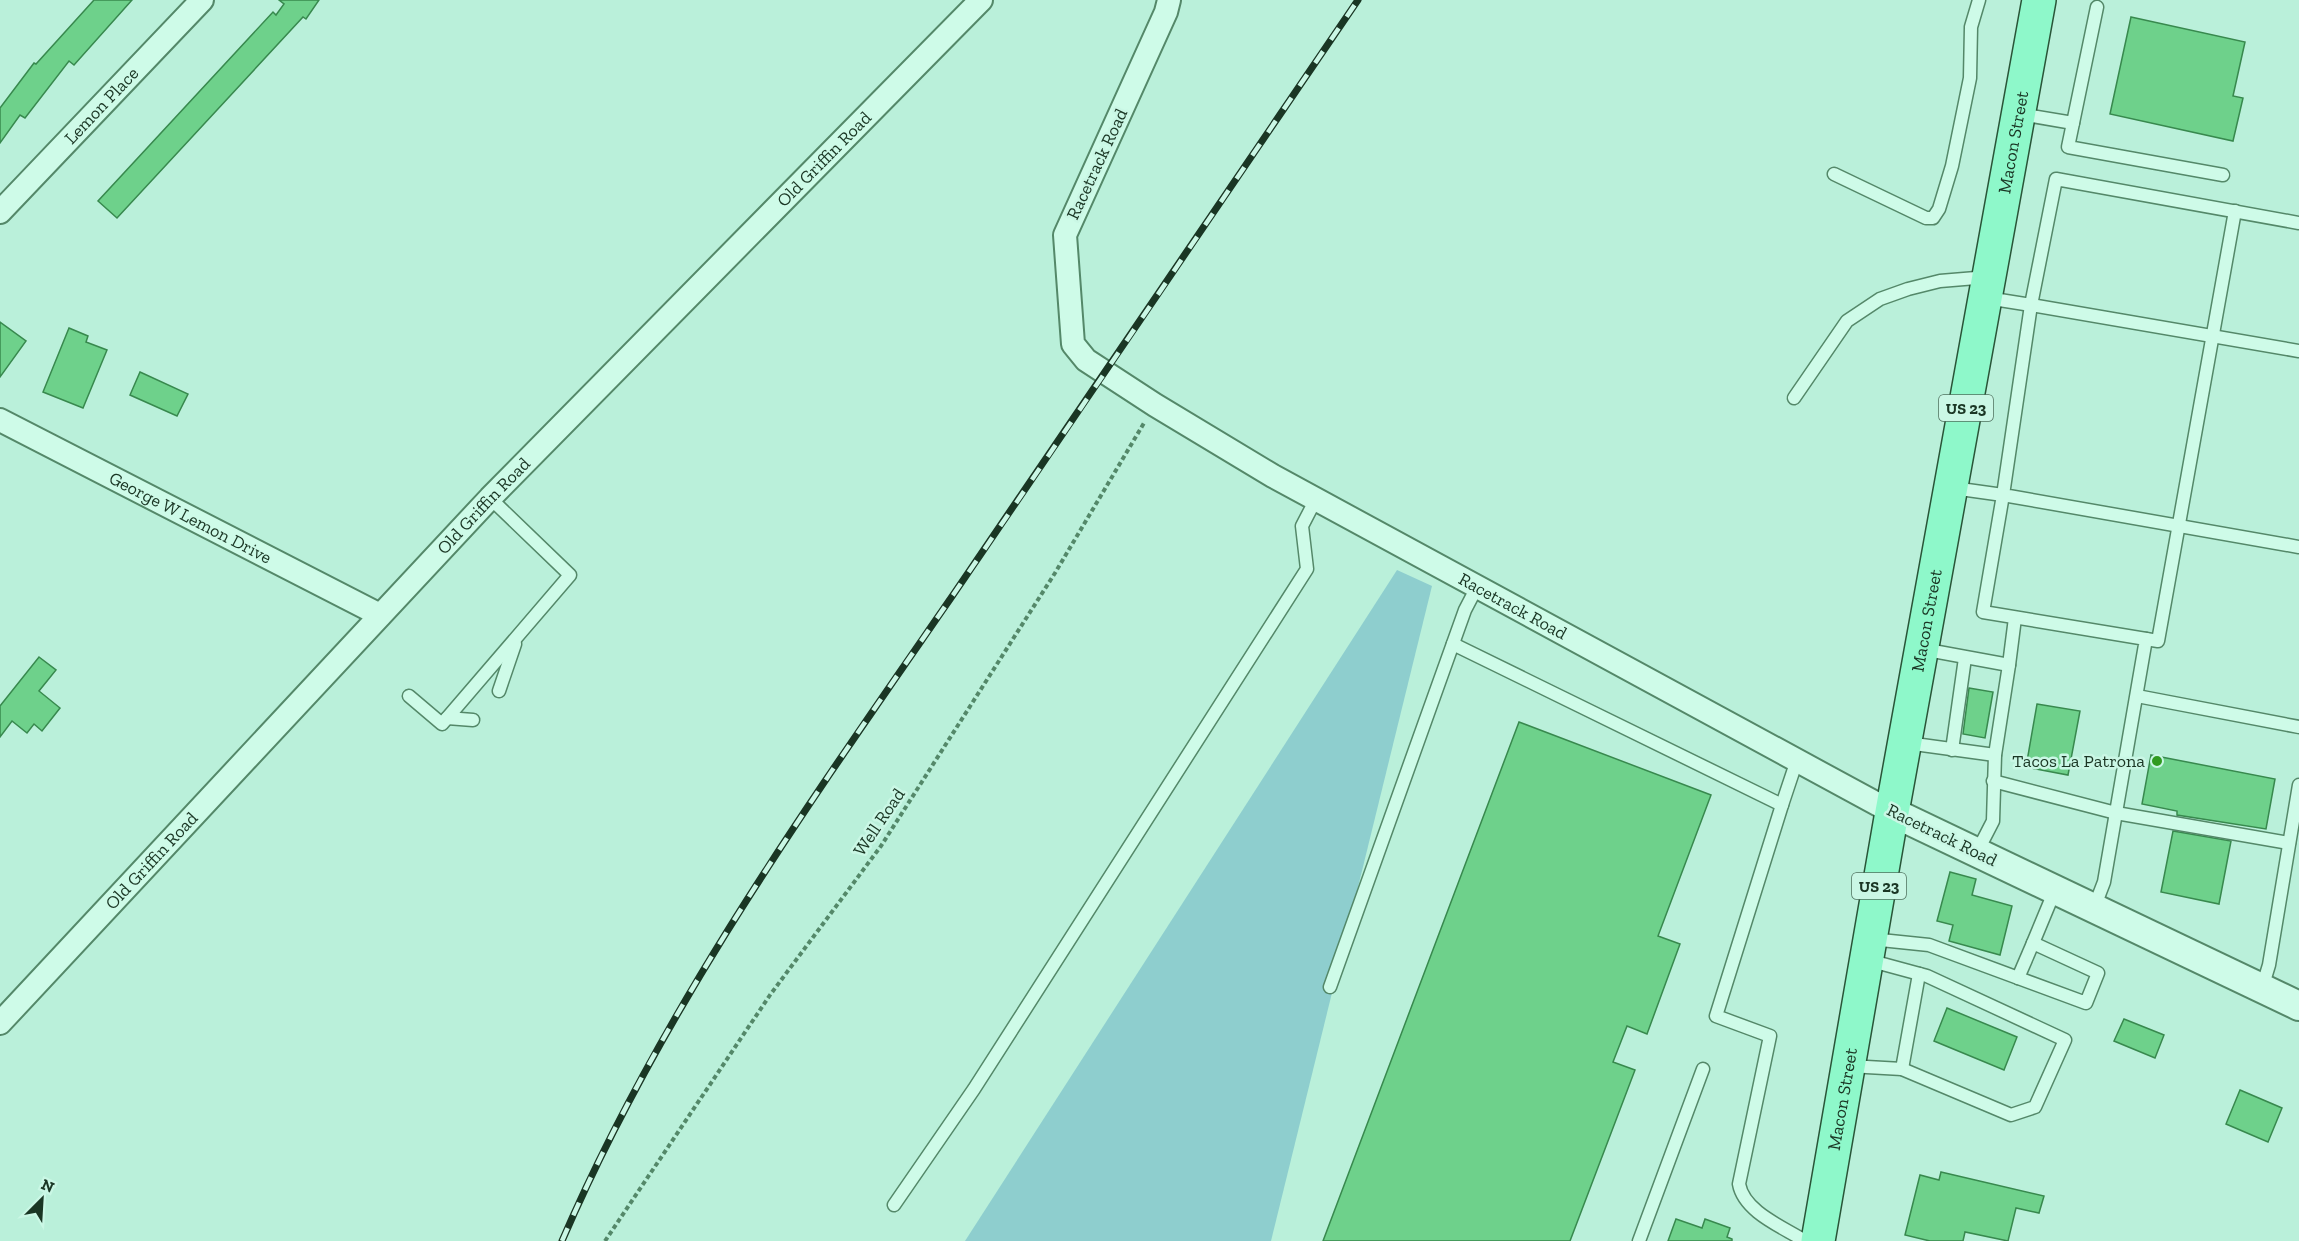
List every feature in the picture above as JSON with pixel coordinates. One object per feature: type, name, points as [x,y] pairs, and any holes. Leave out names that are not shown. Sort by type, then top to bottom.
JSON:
[{"type":"main road","name":"Macon Street","points":[[1818,1241],[1904,743],[2039,0]]},
{"type":"street","name":"Lemon Place","points":[[0,212],[202,0]]},
{"type":"street","name":"Old Griffin Road","points":[[0,1023],[490,498],[981,0]]},
{"type":"street","name":"Racetrack Road","points":[[1169,0],[1167,12],[1065,235],[1073,344],[1086,360],[1155,405],[1316,499],[1892,812],[2299,1006]]},
{"type":"street","name":"George W Lemon Drive","points":[[0,420],[380,615]]},
{"type":"lane","points":[[1834,174],[1926,218],[1933,218],[1939,209],[1952,166],[1970,78],[1971,27],[1978,0]]},
{"type":"lane","points":[[2097,7],[2068,147],[2223,175]]},
{"type":"lane","points":[[2019,114],[2073,123]]},
{"type":"lane","points":[[2235,211],[2158,641],[1983,612],[2031,305],[2056,179],[2235,211],[2299,223]]},
{"type":"lane","points":[[1794,398],[1847,321],[1880,299],[1940,281],[1988,287],[2031,305],[2299,351]]},
{"type":"lane","points":[[1952,487],[2299,547]]},
{"type":"lane","points":[[444,721],[570,575],[490,498]]},
{"type":"lane","points":[[894,1204],[975,1089],[1306,569],[1302,526],[1316,499]]},
{"type":"lane","points":[[1330,987],[1467,605],[1477,587]]},
{"type":"lane","points":[[1977,852],[1993,821],[1995,714],[2008,665],[2015,618]]},
{"type":"lane","points":[[499,691],[517,638]]},
{"type":"lane","points":[[2094,908],[2104,882],[2146,639]]},
{"type":"lane","points":[[1453,644],[1782,805]]},
{"type":"lane","points":[[1921,649],[2008,665]]},
{"type":"lane","points":[[1952,750],[1962,709],[1965,658]]},
{"type":"lane","points":[[409,696],[444,721],[473,720]]},
{"type":"lane","points":[[2137,696],[2299,727]]},
{"type":"lane","points":[[1904,743],[1995,755]]},
{"type":"lane","points":[[1797,760],[1716,1016],[1770,1036],[1739,1184],[1741,1195],[1748,1204],[1805,1241]]},
{"type":"lane","points":[[1994,781],[2116,813],[2289,843]]},
{"type":"lane","points":[[2262,988],[2269,965],[2298,794]]},
{"type":"lane","points":[[2018,978],[2055,890]]},
{"type":"lane","points":[[1868,950],[1929,945],[2086,1003],[2098,973],[2033,943]]},
{"type":"lane","points":[[1848,1066],[1902,1069],[2012,1116],[2036,1107],[2065,1040],[1868,950]]},
{"type":"lane","points":[[1902,1069],[1919,974]]},
{"type":"lane","points":[[1639,1241],[1703,1069]]},
{"type":"path","name":"Well Road","points":[[605,1241],[770,995],[881,846],[1056,573],[1155,405]]},
{"type":"shaded area","points":[[1397,570],[1432,586],[1271,1241],[965,1241]]},
{"type":"building","points":[[94,0],[132,0],[74,65],[69,61],[25,118],[20,115],[0,143],[0,108],[34,63],[36,64]]},
{"type":"building","points":[[279,0],[319,0],[306,19],[303,17],[117,218],[98,201],[273,12],[276,15],[284,4]]},
{"type":"building","points":[[2131,17],[2245,42],[2233,96],[2243,98],[2233,141],[2110,114]]},
{"type":"building","points":[[0,322],[26,341],[0,377]]},
{"type":"building","points":[[69,328],[88,336],[86,342],[107,350],[83,408],[43,392]]},
{"type":"building","points":[[140,372],[188,394],[177,416],[130,395]]},
{"type":"building","points":[[39,657],[56,670],[39,691],[60,708],[42,731],[34,724],[27,733],[12,721],[0,737],[0,706]]},
{"type":"building","points":[[1969,688],[1993,692],[1985,738],[1963,734]]},
{"type":"building","points":[[2037,704],[2080,711],[2068,775],[2026,767]]},
{"type":"building","points":[[1519,722],[1711,795],[1658,936],[1680,944],[1647,1034],[1627,1026],[1613,1062],[1635,1070],[1570,1241],[1323,1241]]},
{"type":"building","points":[[2151,755],[2275,779],[2266,829],[2177,815],[2177,811],[2142,804]]},
{"type":"building","points":[[2173,831],[2231,841],[2219,904],[2161,892]]},
{"type":"building","points":[[1950,872],[1976,879],[1972,895],[2012,906],[2000,955],[1949,941],[1953,925],[1937,921]]},
{"type":"building","points":[[1947,1008],[2017,1037],[2004,1070],[1934,1041]]},
{"type":"building","points":[[2124,1019],[2164,1035],[2155,1058],[2114,1041]]},
{"type":"building","points":[[2240,1090],[2282,1108],[2268,1142],[2226,1124]]},
{"type":"building","points":[[1941,1172],[2044,1196],[2039,1213],[2016,1208],[2008,1241],[1965,1232],[1963,1241],[1930,1241],[1905,1235],[1920,1175],[1939,1180]]},
{"type":"building","points":[[1676,1219],[1702,1228],[1705,1219],[1730,1228],[1727,1237],[1732,1241],[1668,1241]]},
{"type":"railway","points":[[562,1241],[645,1071],[741,909],[793,829],[1358,0]]},
{"type":"place","name":"Tacos La Patrona","points":[[2157,761]]}]
